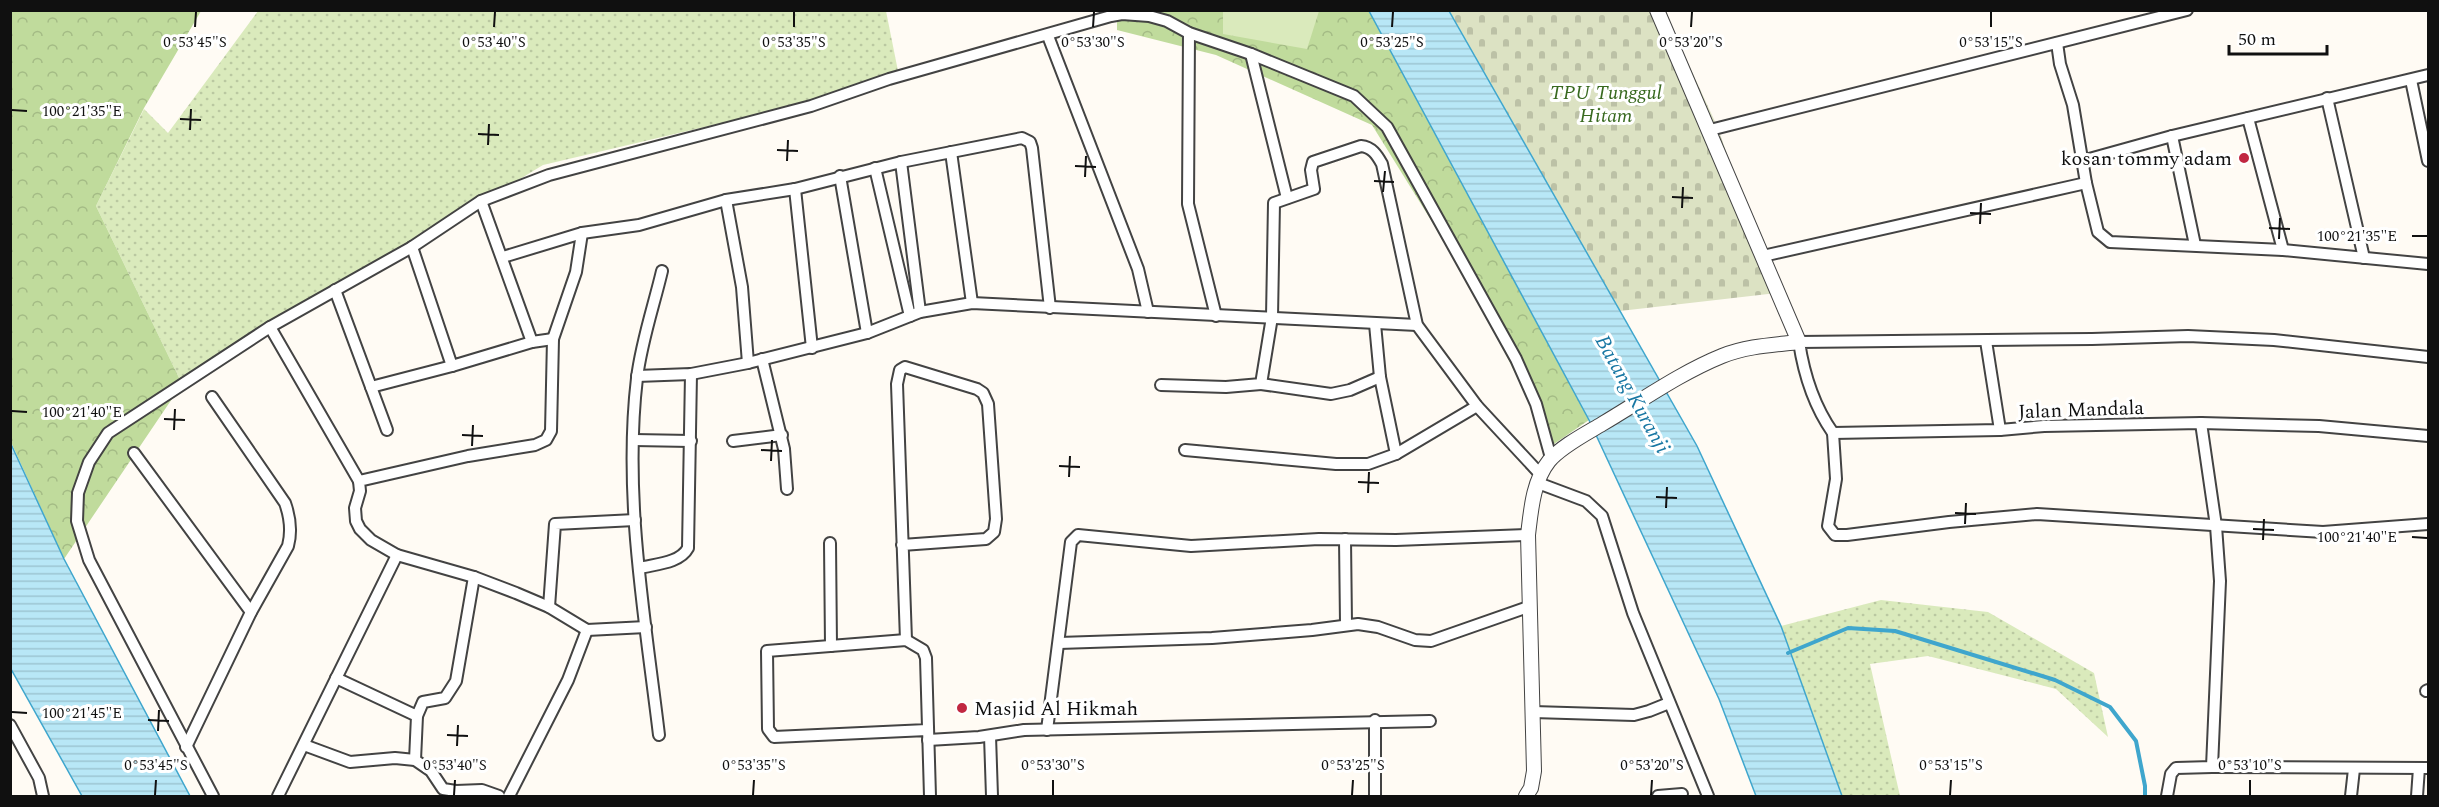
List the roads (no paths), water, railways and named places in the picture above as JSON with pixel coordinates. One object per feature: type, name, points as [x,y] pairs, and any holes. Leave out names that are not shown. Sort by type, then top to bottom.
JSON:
[{"type":"street","points":[[1657,10],[1799,342],[1803,364],[1818,410],[1833,433],[1836,479],[1828,526],[1835,535],[2037,514],[2323,532],[2428,524]]},
{"type":"street","points":[[1710,130],[2187,10]]},
{"type":"street","points":[[213,796],[89,560],[77,521],[78,493],[89,462],[108,434],[270,327],[412,247],[481,201],[549,175],[811,106],[889,80],[1122,14],[1149,16],[1167,21],[1189,33],[1251,54],[1354,96],[1388,127],[1516,359],[1536,404],[1551,458]]},
{"type":"street","points":[[1189,33],[1188,204],[1216,316]]},
{"type":"street","points":[[1048,36],[1138,269],[1148,312]]},
{"type":"street","points":[[2057,43],[2060,64],[2073,105],[2086,183],[2098,232],[2110,242],[2283,250],[2428,264]]},
{"type":"street","points":[[1251,54],[1287,198]]},
{"type":"street","points":[[2082,161],[2172,136],[2428,75]]},
{"type":"street","points":[[2411,80],[2428,162]]},
{"type":"street","points":[[2327,98],[2364,258]]},
{"type":"street","points":[[2248,118],[2283,250]]},
{"type":"street","points":[[2172,136],[2195,245]]},
{"type":"street","points":[[502,257],[582,233],[639,225],[726,200],[795,189],[840,176],[1017,138],[1030,142],[1050,308]]},
{"type":"street","points":[[1261,384],[1272,317],[1273,205],[1276,201],[1314,189],[1311,170],[1313,162],[1361,146],[1372,150],[1382,164],[1417,325],[1477,406],[1539,479],[1586,501],[1602,516],[1633,613],[1708,796]]},
{"type":"street","points":[[951,152],[972,303]]},
{"type":"street","points":[[902,162],[915,314]]},
{"type":"street","points":[[875,168],[915,314]]},
{"type":"street","points":[[840,176],[867,333]]},
{"type":"street","points":[[1763,256],[2086,183]]},
{"type":"street","points":[[795,189],[812,348]]},
{"type":"street","points":[[726,200],[742,287],[748,363]]},
{"type":"street","points":[[481,201],[532,342]]},
{"type":"street","points":[[359,481],[468,456],[535,445],[546,440],[550,431],[552,414],[553,339],[579,261],[582,233]]},
{"type":"street","points":[[412,247],[452,366]]},
{"type":"street","points":[[659,735],[635,520],[634,440],[637,376],[662,271]]},
{"type":"street","points":[[335,290],[387,430]]},
{"type":"street","points":[[637,376],[691,374],[748,363],[867,333],[915,314],[972,303],[1417,325]]},
{"type":"street","points":[[1375,324],[1380,376],[1396,454]]},
{"type":"street","points":[[270,327],[359,481],[356,521],[371,540],[397,555],[474,577],[549,607],[587,630],[646,627]]},
{"type":"street","points":[[1526,796],[1533,782],[1528,535],[1531,510],[1539,479],[1551,458],[1581,437],[1684,375],[1722,356],[1757,346],[1799,342],[1986,341],[2188,336],[2274,340],[2428,357]]},
{"type":"street","points":[[371,387],[532,342],[553,339]]},
{"type":"street","points":[[1986,341],[2000,430]]},
{"type":"street","points":[[762,359],[782,435],[787,489]]},
{"type":"street","points":[[902,545],[986,539],[994,532],[996,519],[988,404],[983,393],[971,387],[905,368],[900,370],[897,384],[902,545],[906,640]]},
{"type":"street","points":[[640,568],[677,559],[688,548],[691,374]]},
{"type":"street","points":[[1161,385],[1226,387],[1261,384],[1330,394],[1350,390],[1380,376]]},
{"type":"street","points":[[186,747],[252,612],[288,546],[290,530],[289,513],[285,503],[212,397]]},
{"type":"street","points":[[1185,450],[1336,464],[1368,464],[1396,454],[1477,406]]},
{"type":"street","points":[[2201,423],[2216,526],[2220,581],[2212,767]]},
{"type":"street","name":"Jalan Mandala","points":[[1833,433],[2201,423],[2307,425],[2428,436]]},
{"type":"street","points":[[733,441],[782,435]]},
{"type":"street","points":[[634,440],[691,441]]},
{"type":"street","points":[[134,453],[252,612]]},
{"type":"street","points":[[549,607],[555,524],[635,520]]},
{"type":"street","points":[[1047,730],[1071,542],[1078,535],[1191,546],[1345,539],[1396,540],[1528,535]]},
{"type":"street","points":[[1345,539],[1346,624]]},
{"type":"street","points":[[830,543],[831,646]]},
{"type":"street","points":[[278,796],[397,555]]},
{"type":"street","points":[[415,760],[417,716],[423,702],[445,698],[456,681],[474,577]]},
{"type":"street","points":[[1059,643],[1212,638],[1312,630],[1346,624],[1368,624],[1408,638],[1431,641],[1528,607]]},
{"type":"street","points":[[509,796],[568,680],[587,630]]},
{"type":"street","points":[[930,796],[928,735],[926,658],[923,650],[906,640],[767,651],[768,729],[771,736],[776,738],[928,735],[990,736],[1010,731],[1375,720],[1430,721]]},
{"type":"street","points":[[336,678],[417,716]]},
{"type":"street","points":[[1533,712],[1634,714],[1670,703]]},
{"type":"street","points":[[1375,720],[1375,796]]},
{"type":"street","points":[[10,725],[39,778],[43,796]]},
{"type":"street","points":[[990,736],[992,796]]},
{"type":"street","points":[[304,746],[350,762],[395,758],[415,760],[431,771],[443,789],[482,790],[499,796]]},
{"type":"street","points":[[2168,796],[2171,774],[2176,768],[2212,767],[2424,768],[2417,796]]},
{"type":"street","points":[[2351,796],[2354,769]]},
{"type":"street","points":[[1658,796],[1682,794]]},
{"type":"water","name":"Batang Kuranji","points":[[1369,11],[1449,11],[1697,446],[1781,626],[1842,796],[1756,796],[1719,699],[1589,420]]},
{"type":"water","points":[[10,442],[64,559],[190,796],[82,796],[11,669]]},
{"type":"waterway","points":[[1788,653],[1848,628],[1895,631],[2055,680],[2110,707],[2136,741],[2145,796]]},
{"type":"place","name":"kosan tommy adam","points":[[2244,158]]},
{"type":"place","name":"Masjid Al Hikmah","points":[[962,708]]},
{"type":"park label","name":"TPU Tunggul Hitam","points":[[1606,104]]}]
